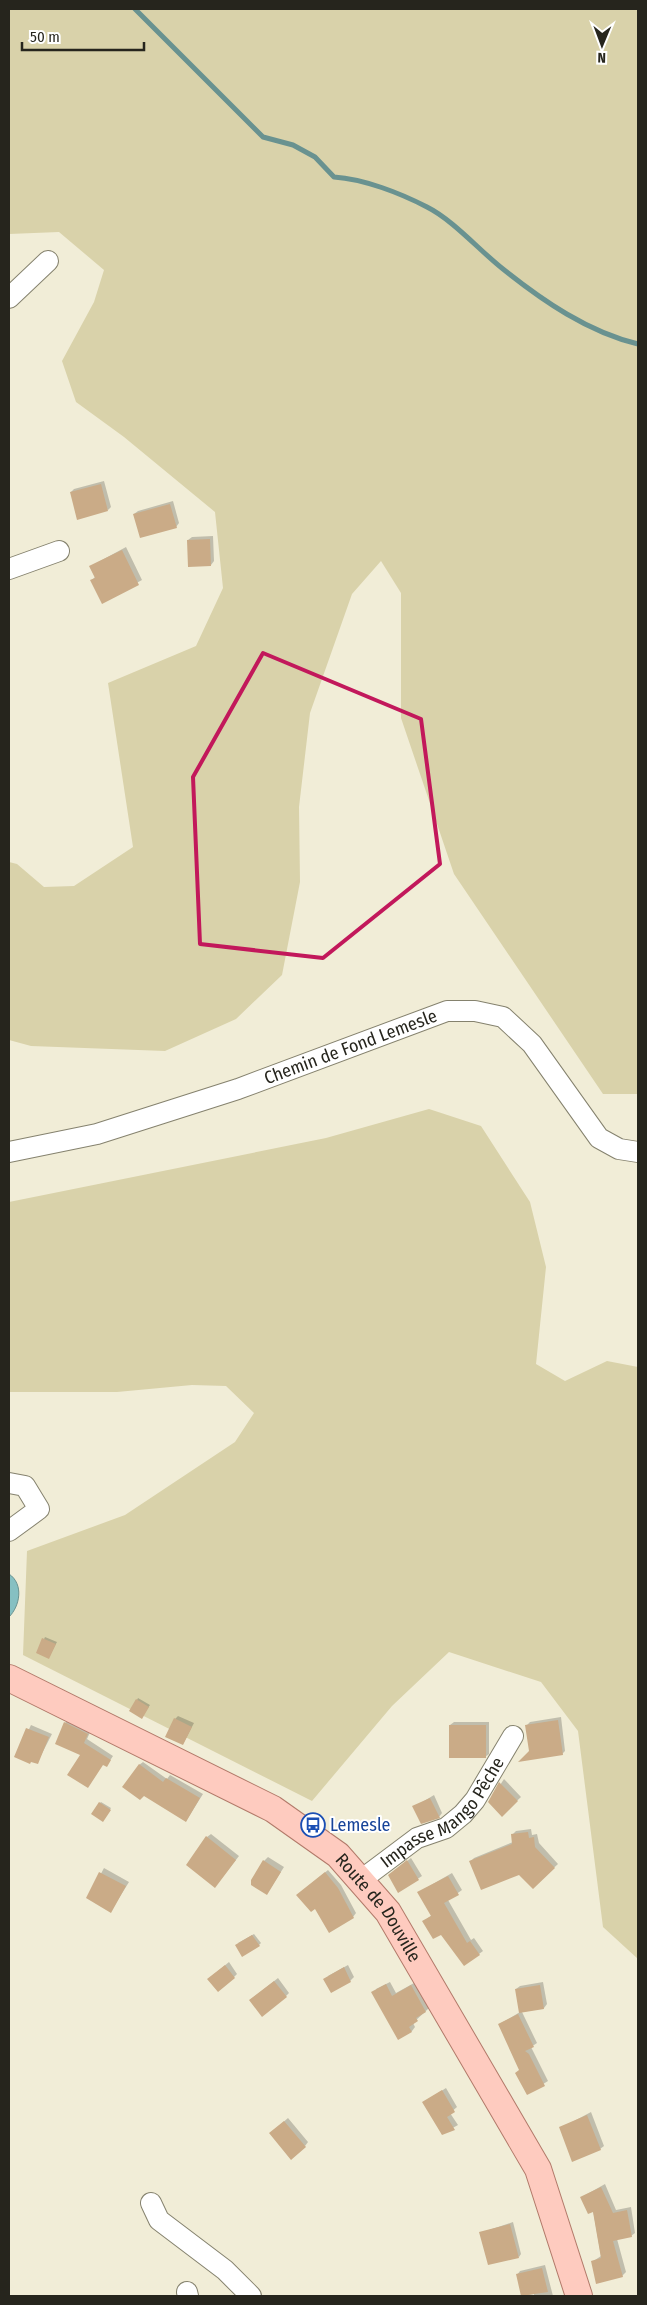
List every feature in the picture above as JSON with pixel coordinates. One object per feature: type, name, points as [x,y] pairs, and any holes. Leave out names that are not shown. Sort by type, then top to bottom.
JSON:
[{"type":"main road","name":"Route de Douville","points":[[9,1678],[274,1809],[338,1855],[388,1912],[538,2169],[579,2296]]},
{"type":"street","points":[[9,298],[48,261]]},
{"type":"street","points":[[9,569],[59,551]]},
{"type":"street","name":"Chemin de Fond Lemesle","points":[[9,1152],[97,1134],[238,1089],[447,1011],[474,1011],[503,1017],[532,1044],[599,1138],[619,1149],[638,1152]]},
{"type":"street","points":[[9,1483],[26,1486],[39,1510],[9,1531]]},
{"type":"street","name":"Impasse Mango Pêche","points":[[361,1880],[417,1838],[446,1828],[463,1814],[475,1800],[513,1736]]},
{"type":"street","points":[[150,2203],[159,2220],[225,2270],[251,2296]]},
{"type":"highlighted area","points":[[263,653],[421,719],[440,864],[323,958],[200,944],[193,777]]},
{"type":"shaded area","points":[[9,9],[638,9],[638,1094],[603,1094],[454,874],[401,718],[401,593],[381,561],[352,594],[310,713],[299,807],[300,882],[282,975],[236,1019],[165,1051],[31,1046],[9,1040],[9,862],[17,864],[44,887],[74,886],[133,847],[108,683],[196,646],[223,588],[215,512],[124,437],[76,402],[62,361],[94,302],[104,270],[59,232],[9,234]]},
{"type":"shaded area","points":[[429,1109],[481,1126],[530,1202],[546,1267],[536,1364],[565,1381],[607,1361],[638,1367],[638,1959],[603,1927],[578,1731],[541,1682],[449,1652],[392,1706],[312,1801],[23,1655],[27,1551],[125,1515],[235,1442],[254,1413],[226,1386],[192,1385],[117,1392],[9,1392],[9,1202],[326,1138]]},
{"type":"water","points":[[9,1574],[17,1583],[19,1595],[16,1607],[9,1617]]},
{"type":"building","points":[[101,484],[108,511],[77,520],[70,492]]},
{"type":"building","points":[[170,504],[177,528],[140,538],[133,514]]},
{"type":"building","points":[[210,539],[211,566],[188,567],[187,540]]},
{"type":"building","points":[[122,550],[139,585],[102,604],[90,580],[95,578],[89,566]]},
{"type":"building","points":[[42,1638],[56,1644],[49,1659],[36,1653]]},
{"type":"building","points":[[136,1699],[149,1707],[142,1719],[129,1711]]},
{"type":"building","points":[[174,1718],[192,1727],[183,1745],[165,1737]]},
{"type":"building","points":[[558,1720],[563,1755],[518,1762],[529,1751],[525,1725]]},
{"type":"building","points":[[64,1722],[88,1734],[84,1743],[111,1760],[107,1767],[103,1765],[88,1788],[67,1775],[80,1755],[55,1744]]},
{"type":"building","points":[[449,1725],[486,1725],[486,1758],[449,1758]]},
{"type":"building","points":[[26,1728],[49,1737],[38,1764],[31,1762],[30,1764],[14,1757]]},
{"type":"building","points":[[139,1764],[163,1782],[166,1778],[200,1798],[186,1822],[144,1796],[140,1800],[122,1787]]},
{"type":"building","points":[[499,1782],[518,1801],[502,1817],[488,1802]]},
{"type":"building","points":[[430,1798],[440,1818],[421,1824],[412,1806]]},
{"type":"building","points":[[99,1802],[111,1810],[103,1822],[91,1814]]},
{"type":"building","points":[[528,1832],[529,1838],[534,1837],[535,1847],[555,1868],[533,1889],[519,1875],[481,1890],[469,1861],[512,1844],[511,1834]]},
{"type":"building","points":[[206,1836],[236,1860],[215,1888],[186,1865]]},
{"type":"building","points":[[263,1860],[281,1872],[267,1895],[251,1885],[251,1880]]},
{"type":"building","points":[[407,1860],[419,1880],[398,1893],[388,1875]]},
{"type":"building","points":[[99,1872],[126,1886],[111,1913],[86,1898]]},
{"type":"building","points":[[325,1872],[338,1888],[354,1918],[329,1933],[315,1909],[311,1912],[296,1895]]},
{"type":"building","points":[[448,1876],[459,1895],[444,1903],[467,1943],[470,1941],[480,1955],[464,1966],[441,1935],[433,1939],[422,1921],[431,1916],[417,1892]]},
{"type":"building","points":[[252,1935],[260,1946],[242,1957],[235,1945]]},
{"type":"building","points":[[225,1965],[235,1978],[218,1992],[207,1979]]},
{"type":"building","points":[[344,1967],[351,1982],[331,1993],[323,1979]]},
{"type":"building","points":[[274,1981],[287,1997],[262,2017],[249,2000]]},
{"type":"building","points":[[386,1984],[392,1996],[411,1985],[426,2012],[416,2018],[418,2021],[409,2027],[412,2032],[398,2040],[371,1992]]},
{"type":"building","points":[[540,1985],[544,2009],[519,2013],[515,1989]]},
{"type":"building","points":[[518,2014],[534,2047],[525,2051],[529,2054],[545,2086],[527,2095],[515,2073],[519,2070],[498,2024]]},
{"type":"building","points":[[442,2090],[455,2112],[447,2117],[455,2130],[442,2135],[422,2102]]},
{"type":"building","points":[[587,2115],[601,2150],[572,2162],[559,2127]]},
{"type":"building","points":[[284,2121],[306,2147],[291,2160],[269,2133]]},
{"type":"building","points":[[601,2187],[613,2213],[627,2210],[632,2237],[613,2241],[623,2277],[596,2284],[591,2261],[601,2258],[593,2212],[588,2214],[580,2197]]},
{"type":"building","points":[[510,2224],[519,2258],[488,2265],[479,2232]]},
{"type":"building","points":[[542,2268],[548,2292],[521,2296],[516,2274]]},
{"type":"waterway","points":[[135,9],[263,137],[293,145],[315,157],[334,177],[346,178],[382,188],[427,207],[447,220],[494,262],[550,304],[601,332],[638,344]]},
{"type":"place","name":"Lemesle","points":[[313,1825]]}]
